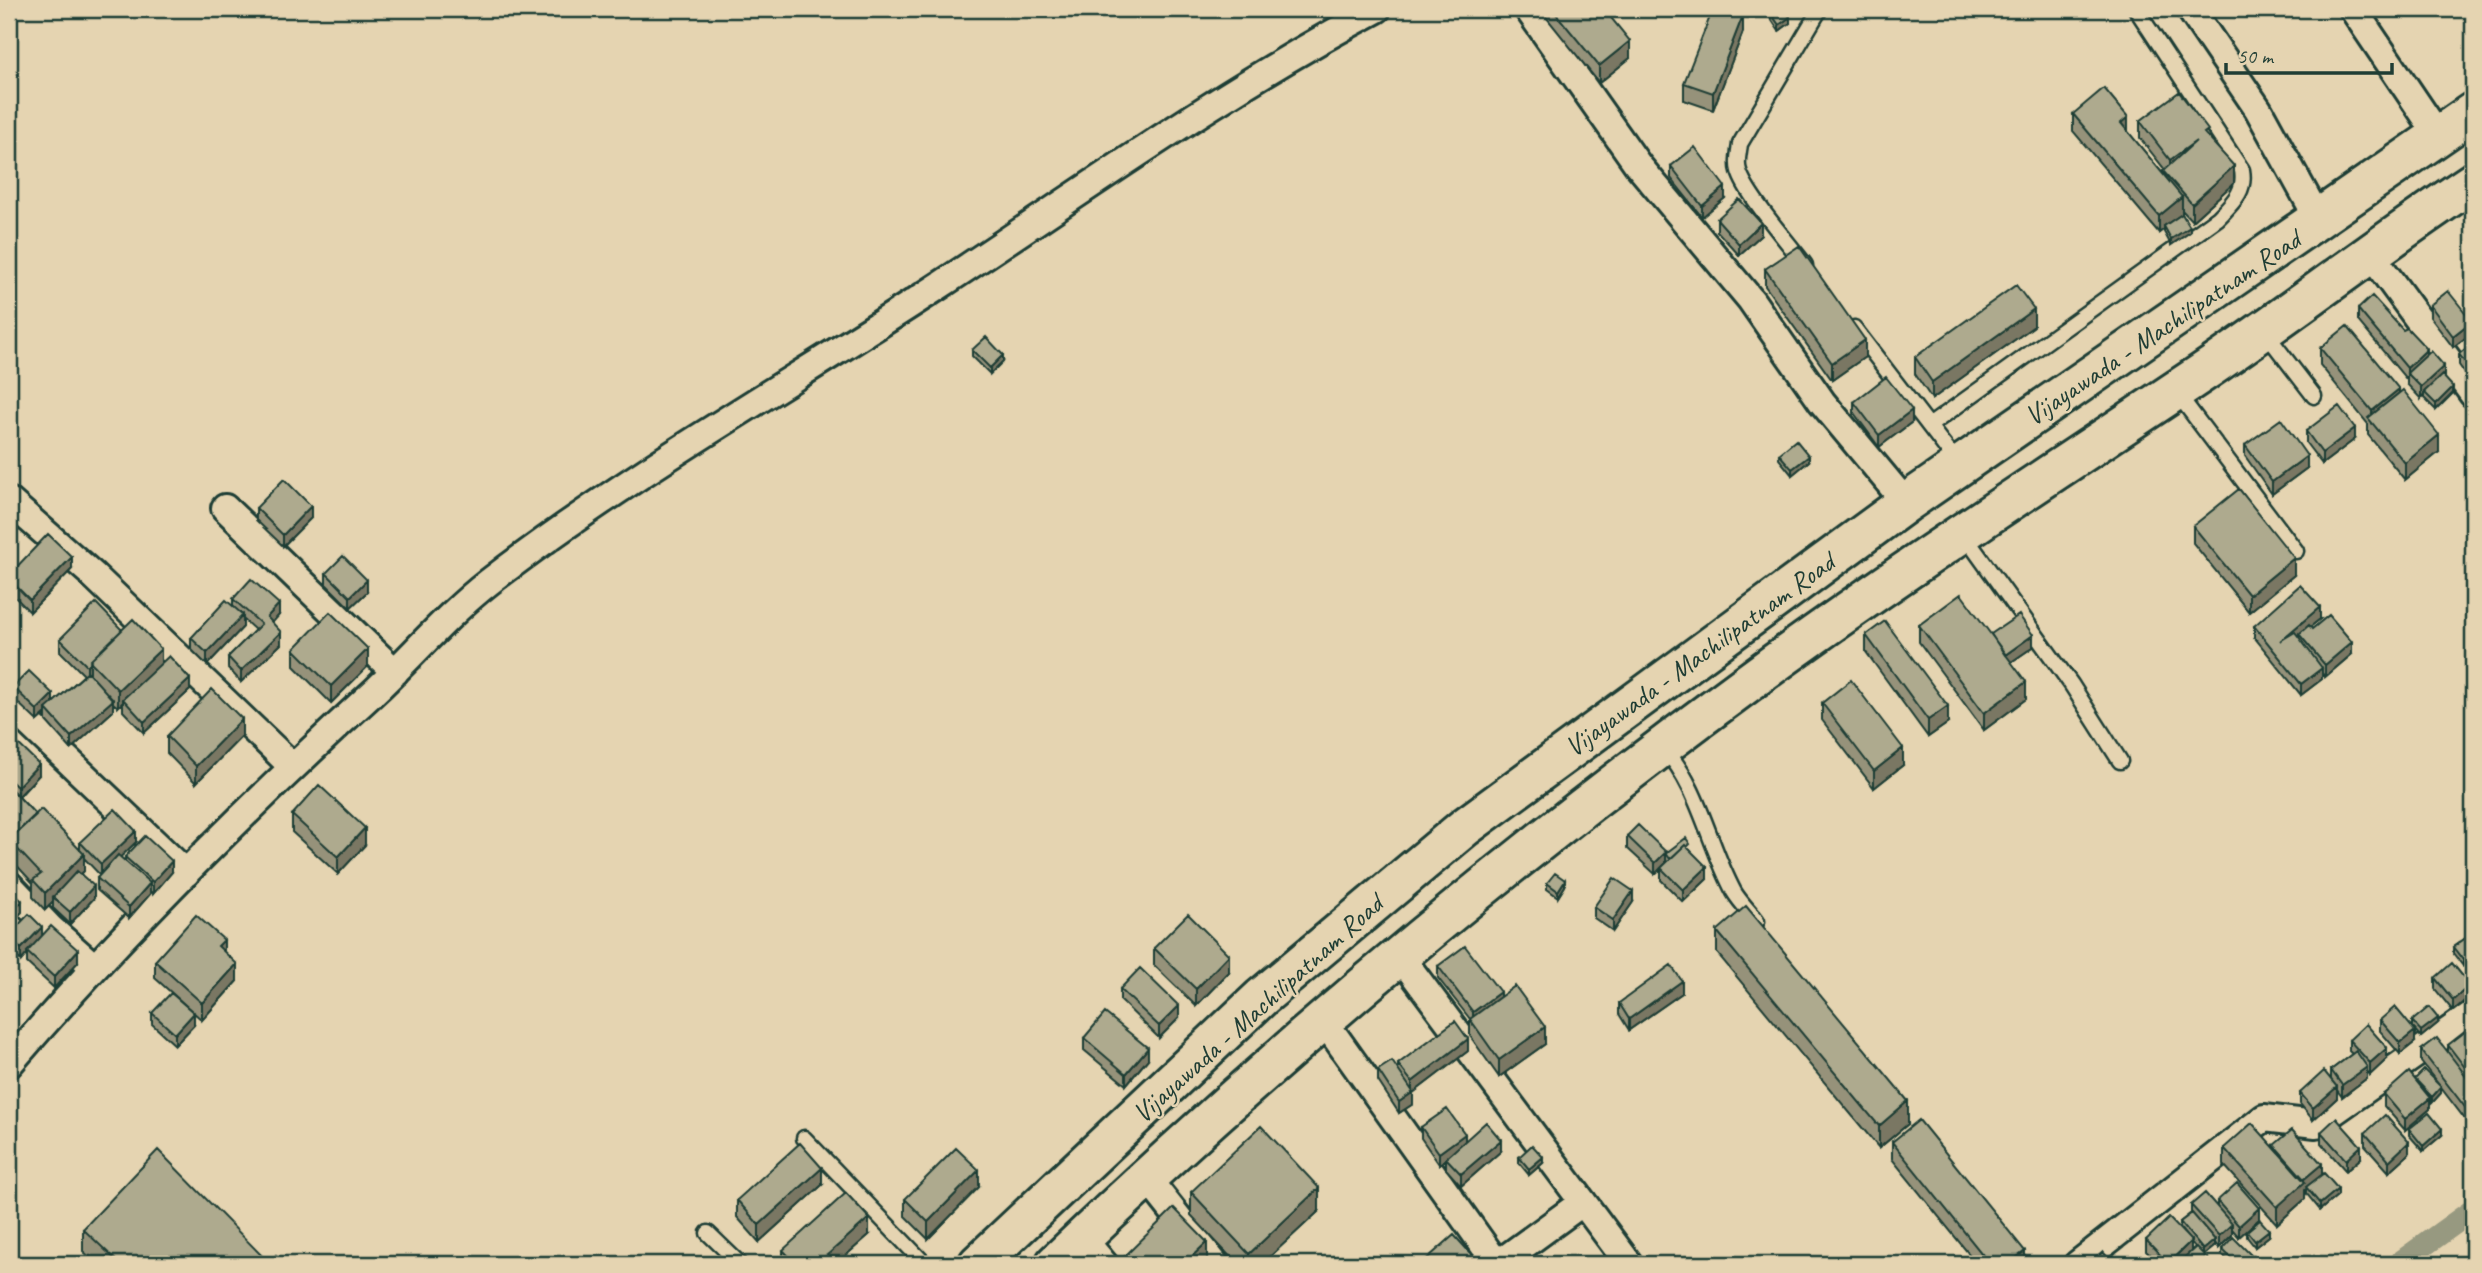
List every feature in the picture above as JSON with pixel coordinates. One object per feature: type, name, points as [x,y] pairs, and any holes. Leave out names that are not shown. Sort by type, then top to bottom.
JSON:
[{"type":"highway","name":"Vijayawada - Machilipatnam Road","points":[[978,1264],[1262,997],[1455,836],[1758,608],[2473,112]]},
{"type":"highway","name":"Vijayawada - Machilipatnam Road","points":[[1055,1264],[1093,1251],[1146,1177],[1400,956],[1662,747],[1752,680],[1962,533],[2175,391],[2473,182]]},
{"type":"street","points":[[9,1064],[93,965],[292,766],[395,672],[452,612],[568,523],[867,333],[1289,55],[1377,9]]},
{"type":"street","points":[[1528,9],[1638,165],[1751,300],[1822,402],[1906,503]]},
{"type":"street","points":[[2190,9],[2258,109],[2319,220]]},
{"type":"street","points":[[2353,9],[2438,135]]},
{"type":"street","points":[[2371,253],[2473,394]]},
{"type":"street","points":[[9,500],[93,575],[292,766]]},
{"type":"street","points":[[225,508],[395,672]]},
{"type":"street","points":[[9,704],[186,873]]},
{"type":"street","points":[[9,885],[50,928],[93,965]]},
{"type":"street","points":[[1400,956],[1629,1264]]},
{"type":"street","points":[[2078,1264],[2264,1118],[2316,1124],[2473,1014]]},
{"type":"street","points":[[1324,1021],[1492,1257],[1505,1259],[1583,1202]]},
{"type":"street","points":[[1146,1177],[1215,1264]]},
{"type":"lane","points":[[1818,281],[1748,187],[1739,172],[1738,160],[1740,144],[1820,9]]},
{"type":"lane","points":[[1929,426],[2218,218],[2241,192],[2242,170],[2136,9]]},
{"type":"lane","points":[[1843,314],[1960,466]]},
{"type":"lane","points":[[2263,330],[2314,396]]},
{"type":"lane","points":[[2175,391],[2295,551]]},
{"type":"lane","points":[[1962,533],[2071,684],[2120,761]]},
{"type":"lane","points":[[1662,747],[1679,765],[1689,783],[1735,894],[1770,937]]},
{"type":"lane","points":[[804,1138],[925,1264]]},
{"type":"lane","points":[[708,1233],[740,1264]]},
{"type":"building","points":[[1552,9],[1604,9],[1630,41],[1599,66]]},
{"type":"building","points":[[1713,9],[1728,9],[1743,15],[1713,93],[1684,83]]},
{"type":"building","points":[[1768,9],[1784,9],[1790,17],[1779,25]]},
{"type":"building","points":[[2104,88],[2128,117],[2121,123],[2182,197],[2159,216],[2073,114]]},
{"type":"building","points":[[2179,92],[2208,130],[2204,133],[2234,166],[2192,204],[2163,171],[2196,141],[2170,160],[2140,121]]},
{"type":"building","points":[[1695,147],[1725,187],[1702,206],[1671,166]]},
{"type":"building","points":[[1739,199],[1761,223],[1739,244],[1717,219]]},
{"type":"building","points":[[2182,214],[2190,227],[2171,239],[2164,226]]},
{"type":"building","points":[[1799,246],[1865,340],[1832,363],[1765,269]]},
{"type":"building","points":[[2016,285],[2034,309],[1932,382],[1915,357]]},
{"type":"building","points":[[2448,291],[2472,321],[2453,336],[2430,305]]},
{"type":"building","points":[[2372,296],[2403,330],[2407,328],[2427,349],[2407,368],[2358,309]]},
{"type":"building","points":[[2347,326],[2399,389],[2372,411],[2320,348]]},
{"type":"building","points":[[986,337],[1003,355],[990,368],[972,350]]},
{"type":"building","points":[[2473,343],[2473,373],[2459,354]]},
{"type":"building","points":[[2431,351],[2444,366],[2421,387],[2407,373]]},
{"type":"building","points":[[2442,375],[2453,387],[2436,404],[2424,392]]},
{"type":"building","points":[[1886,377],[1912,410],[1879,435],[1854,402]]},
{"type":"building","points":[[2403,390],[2439,435],[2405,463],[2368,418]]},
{"type":"building","points":[[2339,406],[2355,428],[2322,453],[2306,431]]},
{"type":"building","points":[[2281,419],[2307,456],[2272,482],[2245,445]]},
{"type":"building","points":[[1796,440],[1809,456],[1792,469],[1779,454]]},
{"type":"building","points":[[284,479],[311,506],[283,535],[256,508]]},
{"type":"building","points":[[2239,489],[2294,558],[2249,595],[2193,526]]},
{"type":"building","points":[[48,534],[72,557],[30,600],[9,575]]},
{"type":"building","points":[[343,556],[367,580],[350,597],[326,573]]},
{"type":"building","points":[[9,575],[15,581],[9,588]]},
{"type":"building","points":[[251,579],[279,604],[267,617],[281,632],[241,671],[228,657],[261,624],[233,599]]},
{"type":"building","points":[[2300,585],[2320,607],[2280,641],[2295,632],[2322,668],[2301,684],[2254,626]]},
{"type":"building","points":[[1961,594],[2026,682],[1984,713],[1919,625]]},
{"type":"building","points":[[226,600],[243,615],[207,653],[191,638]]},
{"type":"building","points":[[96,603],[122,630],[87,666],[60,639]]},
{"type":"building","points":[[330,612],[368,649],[331,686],[294,649]]},
{"type":"building","points":[[2019,615],[2033,635],[2005,655],[1991,634]]},
{"type":"building","points":[[2329,615],[2352,642],[2325,665],[2299,634],[2309,625],[2312,629]]},
{"type":"building","points":[[133,619],[161,649],[118,690],[90,661]]},
{"type":"building","points":[[1885,621],[1948,706],[1928,720],[1866,635]]},
{"type":"building","points":[[169,656],[190,679],[144,722],[123,699]]},
{"type":"building","points":[[29,671],[53,694],[37,710],[13,687]]},
{"type":"building","points":[[88,672],[113,700],[71,737],[46,709]]},
{"type":"building","points":[[1851,680],[1903,748],[1874,771],[1822,703]]},
{"type":"building","points":[[212,689],[242,719],[196,766],[167,736]]},
{"type":"building","points":[[10,736],[39,764],[17,787],[9,779]]},
{"type":"building","points":[[319,785],[365,828],[338,857],[292,815]]},
{"type":"building","points":[[12,790],[36,815],[9,840],[9,793]]},
{"type":"building","points":[[41,809],[84,854],[45,893],[33,880],[41,874],[9,840]]},
{"type":"building","points":[[115,809],[136,831],[101,864],[80,842]]},
{"type":"building","points":[[1638,825],[1666,852],[1655,863],[1627,836]]},
{"type":"building","points":[[145,836],[172,861],[153,882],[125,857]]},
{"type":"building","points":[[1686,838],[1690,844],[1687,847],[1685,845],[1670,859],[1666,853]]},
{"type":"building","points":[[1685,845],[1707,867],[1683,890],[1661,868]]},
{"type":"building","points":[[118,855],[150,883],[129,907],[97,878]]},
{"type":"building","points":[[77,871],[94,886],[70,912],[53,897]]},
{"type":"building","points":[[1555,873],[1565,880],[1558,891],[1547,883]]},
{"type":"building","points":[[1614,878],[1633,891],[1613,920],[1594,907]]},
{"type":"building","points":[[9,888],[22,901],[9,914]]},
{"type":"building","points":[[1746,906],[1908,1101],[1879,1126],[1717,931]]},
{"type":"building","points":[[29,914],[42,927],[21,949],[9,935]]},
{"type":"building","points":[[1188,914],[1229,955],[1196,989],[1154,948]]},
{"type":"building","points":[[196,915],[224,940],[218,946],[237,964],[202,1003],[155,961]]},
{"type":"building","points":[[51,926],[78,950],[54,977],[27,952]]},
{"type":"building","points":[[2473,933],[2473,952],[2463,960],[2453,947]]},
{"type":"building","points":[[1465,946],[1500,992],[1473,1012],[1438,966]]},
{"type":"building","points":[[2452,963],[2470,985],[2453,1000],[2435,978]]},
{"type":"building","points":[[1671,965],[1682,981],[1629,1019],[1619,1003]]},
{"type":"building","points":[[1140,968],[1179,1006],[1159,1026],[1120,989]]},
{"type":"building","points":[[1515,986],[1545,1027],[1499,1060],[1470,1019]]},
{"type":"building","points":[[171,993],[194,1013],[175,1034],[152,1013]]},
{"type":"building","points":[[2395,1007],[2415,1031],[2400,1043],[2380,1020]]},
{"type":"building","points":[[2429,1007],[2438,1018],[2421,1031],[2412,1021]]},
{"type":"building","points":[[1105,1013],[1148,1048],[1126,1074],[1084,1038]]},
{"type":"building","points":[[1455,1021],[1468,1039],[1412,1082],[1398,1064]]},
{"type":"building","points":[[2366,1024],[2387,1048],[2370,1063],[2349,1040]]},
{"type":"building","points":[[2466,1031],[2473,1040],[2473,1071],[2470,1074],[2448,1045]]},
{"type":"building","points":[[2437,1038],[2473,1085],[2473,1107],[2468,1111],[2421,1050]]},
{"type":"building","points":[[2356,1051],[2367,1067],[2342,1085],[2331,1070]]},
{"type":"building","points":[[1392,1061],[1413,1092],[1399,1102],[1378,1070]]},
{"type":"building","points":[[2424,1070],[2441,1087],[2432,1097],[2415,1079]]},
{"type":"building","points":[[2324,1071],[2337,1087],[2313,1108],[2300,1093]]},
{"type":"building","points":[[2409,1072],[2430,1098],[2405,1119],[2384,1094]]},
{"type":"building","points":[[1447,1109],[1465,1134],[1439,1153],[1421,1127]]},
{"type":"building","points":[[2429,1113],[2442,1129],[2423,1146],[2409,1129]]},
{"type":"building","points":[[2385,1115],[2409,1142],[2389,1161],[2365,1133]]},
{"type":"building","points":[[2336,1118],[2361,1146],[2346,1160],[2321,1132]]},
{"type":"building","points":[[1919,1120],[2025,1251],[2008,1264],[1990,1264],[1892,1142]]},
{"type":"building","points":[[1486,1122],[1501,1140],[1461,1174],[1446,1158]]},
{"type":"building","points":[[2252,1123],[2305,1182],[2277,1207],[2224,1148]]},
{"type":"building","points":[[1261,1126],[1319,1188],[1249,1254],[1191,1192]]},
{"type":"building","points":[[2292,1130],[2322,1164],[2304,1179],[2274,1145]]},
{"type":"building","points":[[800,1143],[822,1168],[759,1225],[737,1200]]},
{"type":"building","points":[[1532,1145],[1543,1157],[1529,1169],[1519,1157]]},
{"type":"building","points":[[956,1148],[979,1170],[928,1222],[905,1199]]},
{"type":"building","points":[[158,1150],[269,1263],[276,1255],[286,1264],[120,1264],[83,1229]]},
{"type":"building","points":[[2324,1173],[2338,1189],[2320,1204],[2306,1187]]},
{"type":"building","points":[[2237,1183],[2259,1208],[2239,1226],[2217,1201]]},
{"type":"building","points":[[846,1193],[869,1218],[817,1264],[796,1264],[783,1250]]},
{"type":"building","points":[[2205,1193],[2232,1224],[2219,1236],[2191,1205]]},
{"type":"building","points":[[1174,1208],[1207,1242],[1184,1264],[1131,1264],[1124,1257]]},
{"type":"building","points":[[2192,1213],[2215,1240],[2203,1250],[2180,1222]]},
{"type":"building","points":[[2169,1218],[2191,1241],[2168,1263],[2146,1240]]},
{"type":"building","points":[[2260,1220],[2269,1230],[2255,1241],[2247,1231]]},
{"type":"building","points":[[1454,1235],[1480,1264],[1421,1264]]},
{"type":"building","points":[[2233,1237],[2253,1257],[2246,1264],[2237,1264],[2222,1249]]},
{"type":"building","points":[[2196,1247],[2213,1264],[2177,1264]]},
{"type":"building","points":[[2103,1252],[2114,1264],[2089,1264]]},
{"type":"building","points":[[2152,1256],[2160,1264],[2142,1264]]},
{"type":"waterway","points":[[2398,1264],[2473,1210]]}]
